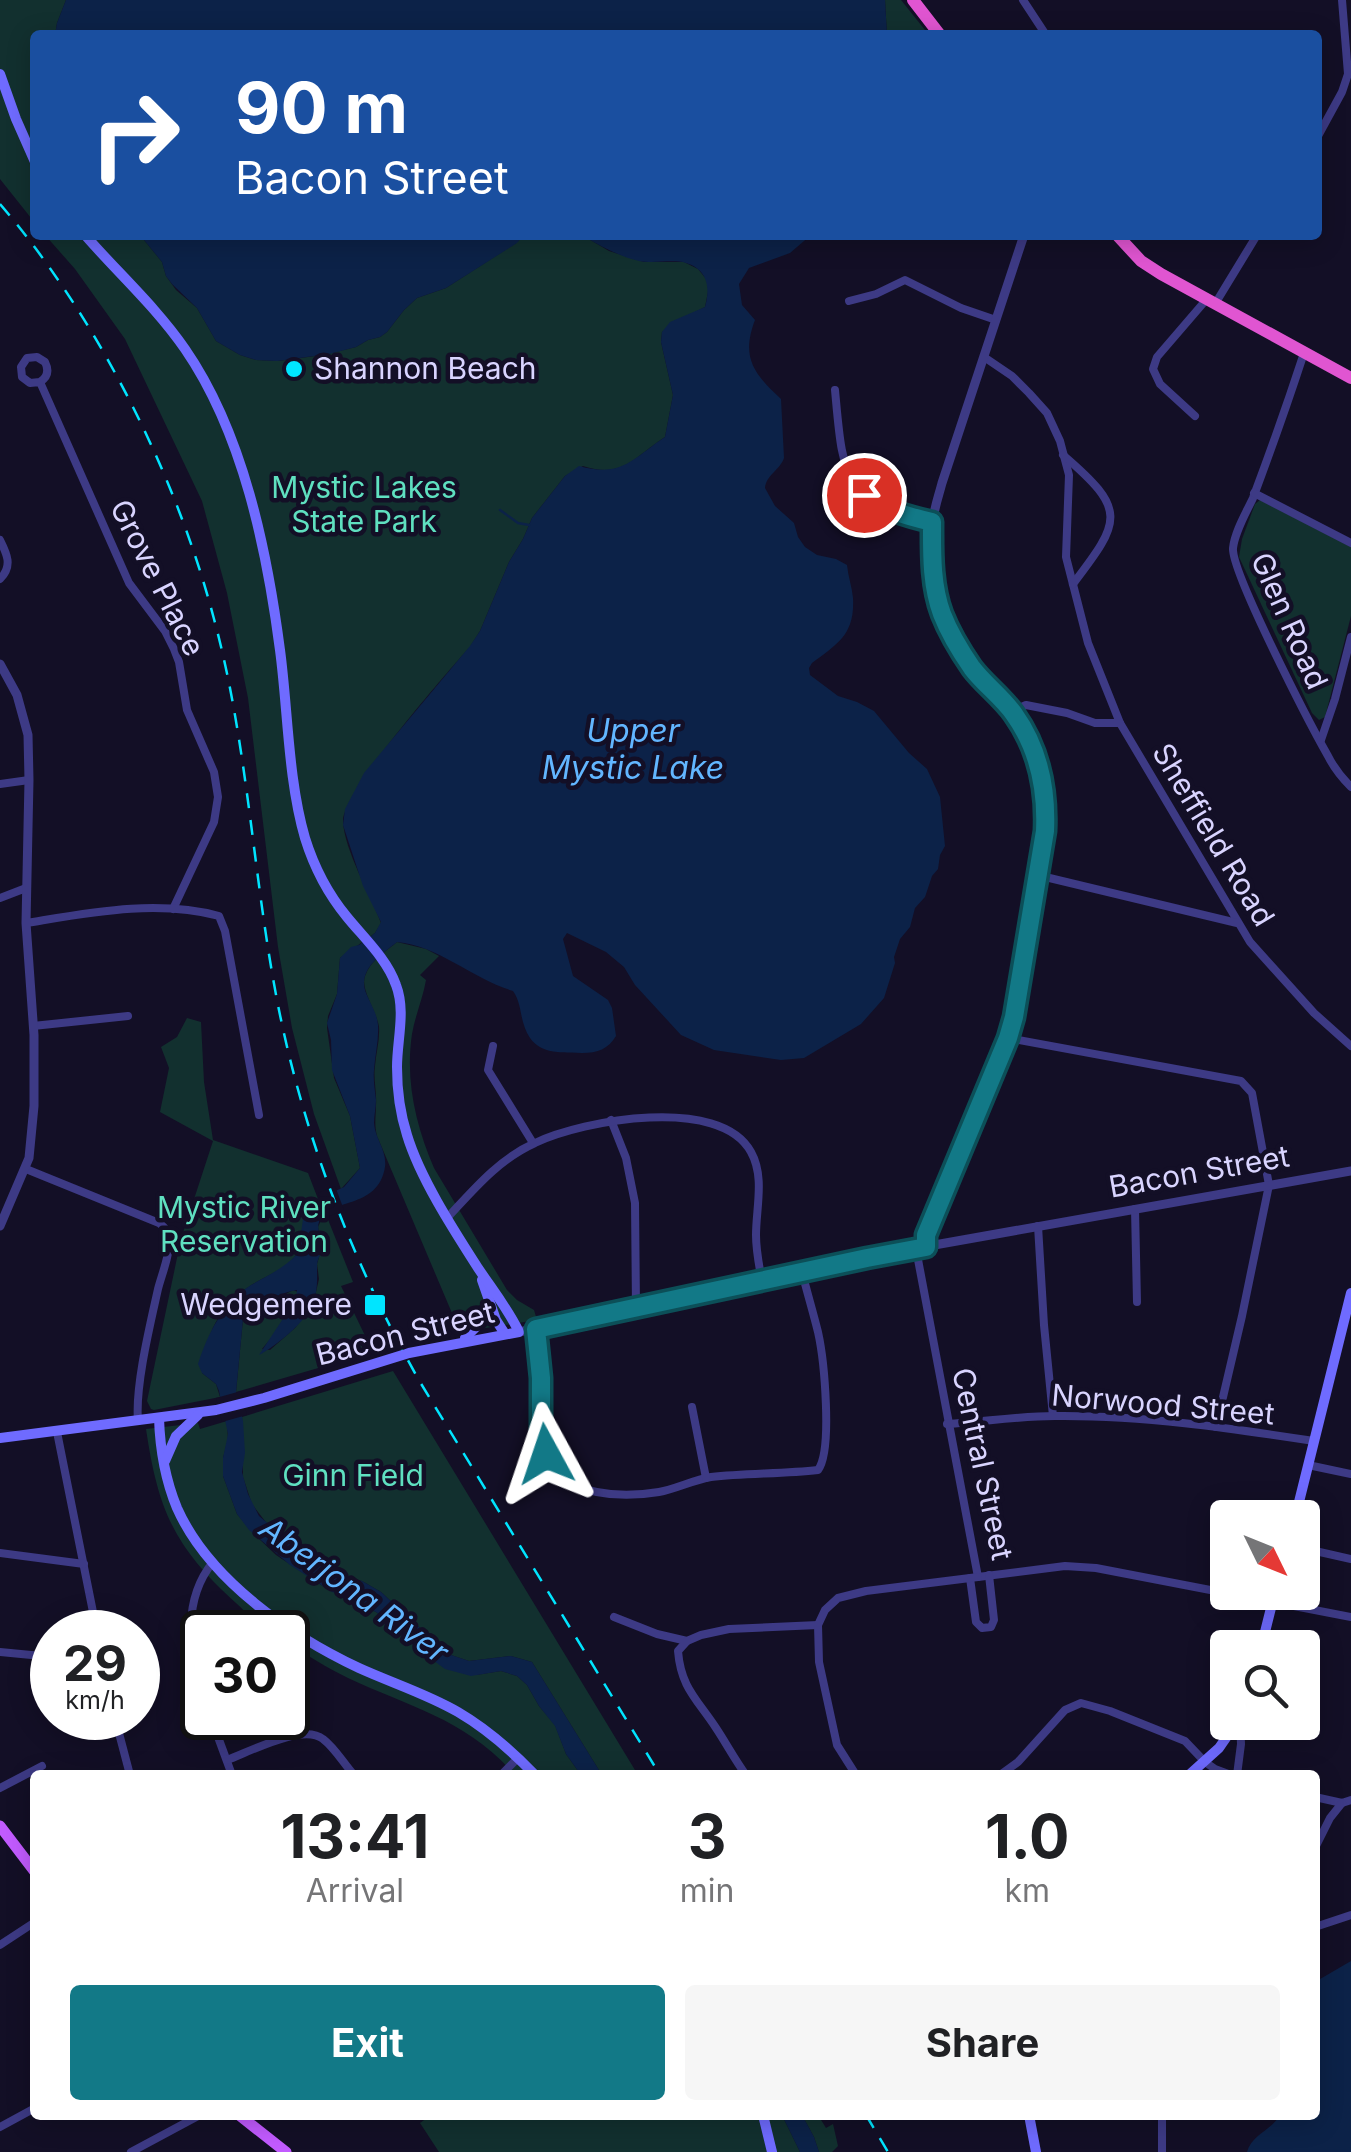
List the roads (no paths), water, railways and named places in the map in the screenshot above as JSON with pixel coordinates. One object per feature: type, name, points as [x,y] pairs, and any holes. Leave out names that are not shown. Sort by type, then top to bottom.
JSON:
[{"type":"highway","points":[[913,0],[936,30]]},
{"type":"highway","points":[[1122,240],[1149,266],[1351,378]]},
{"type":"main road","points":[[0,74],[30,151]]},
{"type":"main road","points":[[90,240],[186,350],[225,426],[243,476],[270,586],[298,808],[312,858],[344,913],[394,978],[399,998],[396,1069],[402,1116],[419,1166],[519,1332]]},
{"type":"main road","points":[[476,1265],[505,1334]]},
{"type":"main road","points":[[1299,1500],[1351,1293]]},
{"type":"main road","points":[[459,1342],[481,1322],[488,1297]]},
{"type":"main road","name":"Bacon Street","points":[[0,1438],[216,1410],[390,1358],[519,1332]]},
{"type":"main road","points":[[164,1467],[176,1436],[202,1412]]},
{"type":"main road","points":[[159,1418],[164,1467],[175,1502],[184,1522],[213,1562],[260,1606],[303,1637],[362,1670],[460,1713],[530,1770]]},
{"type":"main road","points":[[1195,1770],[1225,1740]]},
{"type":"main road","points":[[0,1826],[30,1865]]},
{"type":"main road","points":[[245,2120],[286,2152]]},
{"type":"main road","points":[[764,2120],[772,2152]]},
{"type":"main road","points":[[1029,2120],[1036,2152]]},
{"type":"street","points":[[1023,0],[1043,30]]},
{"type":"street","points":[[1322,129],[1348,74],[1342,0]]},
{"type":"street","points":[[921,1248],[1008,1038],[1045,831],[1042,777],[1034,750],[1012,711],[973,669],[941,612],[933,574],[932,522],[1022,240]]},
{"type":"street","points":[[1194,416],[1160,384],[1153,369],[1158,358],[1210,302],[1253,240]]},
{"type":"street","points":[[849,302],[905,280],[961,308],[996,320]]},
{"type":"street","name":"Glen Road","points":[[1304,353],[1232,553],[1320,740],[1351,787]]},
{"type":"street","points":[[984,357],[1012,376],[1047,413],[1063,455],[1069,474],[1066,557],[1088,643],[1120,723]]},
{"type":"street","name":"Grove Place","points":[[40,382],[130,584],[174,649],[186,706],[214,772],[218,803],[214,822],[173,909]]},
{"type":"street","points":[[835,390],[840,444],[855,485],[882,507],[932,522]]},
{"type":"street","points":[[1063,455],[1098,486],[1112,517],[1106,539],[1072,584]]},
{"type":"street","points":[[1254,493],[1351,543]]},
{"type":"street","points":[[0,540],[8,562],[0,579]]},
{"type":"street","points":[[1320,740],[1336,699],[1351,638]]},
{"type":"street","points":[[0,664],[14,690],[28,735],[26,923],[34,1106],[26,1168],[0,1226]]},
{"type":"street","name":"Sheffield Road","points":[[1012,711],[1026,704],[1095,722],[1120,723],[1250,942],[1314,1013],[1351,1046]]},
{"type":"street","points":[[0,784],[29,780]]},
{"type":"street","points":[[1038,875],[1238,922]]},
{"type":"street","points":[[0,898],[26,888]]},
{"type":"street","points":[[26,923],[103,910],[173,909],[216,915],[222,922],[246,1033],[259,1114]]},
{"type":"street","points":[[33,1026],[128,1016]]},
{"type":"street","points":[[1008,1038],[1241,1081],[1252,1093],[1270,1185],[1216,1427]]},
{"type":"street","points":[[492,1046],[488,1070],[533,1143]]},
{"type":"street","points":[[448,1218],[493,1170],[533,1143],[575,1127],[611,1120],[658,1118],[709,1123],[745,1143],[757,1166],[756,1238],[762,1281]]},
{"type":"street","points":[[611,1120],[626,1158],[635,1204],[636,1308]]},
{"type":"street","points":[[26,1168],[166,1229],[168,1251],[153,1316],[138,1421]]},
{"type":"street","name":"Bacon Street","points":[[519,1332],[921,1248],[1351,1170]]},
{"type":"street","points":[[1135,1209],[1137,1302]]},
{"type":"street","points":[[1038,1226],[1053,1416]]},
{"type":"street","name":"Central Street","points":[[921,1248],[974,1577],[1065,1566],[1210,1587]]},
{"type":"street","points":[[536,1329],[542,1443],[556,1471],[572,1483],[614,1494],[660,1492],[706,1478],[814,1471],[823,1464],[824,1375],[819,1335],[802,1272]]},
{"type":"street","points":[[692,1408],[706,1478]]},
{"type":"street","name":"Norwood Street","points":[[948,1424],[1053,1416],[1216,1427],[1314,1441]]},
{"type":"street","points":[[57,1432],[93,1610]]},
{"type":"street","points":[[1308,1465],[1351,1474]]},
{"type":"street","points":[[1320,1552],[1351,1560]]},
{"type":"street","points":[[0,1554],[84,1564]]},
{"type":"street","points":[[194,1610],[198,1587],[213,1562]]},
{"type":"street","points":[[853,1770],[838,1745],[818,1662],[818,1625],[825,1610],[838,1598],[866,1591],[974,1577],[976,1622],[986,1628],[994,1620],[989,1576]]},
{"type":"street","name":"Central Street","points":[[1320,1609],[1351,1617]]},
{"type":"street","points":[[614,1618],[687,1641]]},
{"type":"street","points":[[743,1770],[687,1689],[678,1651],[687,1641],[729,1629],[818,1625]]},
{"type":"street","points":[[0,1652],[30,1655]]},
{"type":"street","points":[[1007,1770],[1065,1710],[1081,1703],[1110,1710],[1185,1741],[1218,1770]]},
{"type":"street","points":[[226,1760],[309,1733],[324,1739],[350,1770]]},
{"type":"street","points":[[121,1740],[129,1770]]},
{"type":"street","points":[[219,1740],[230,1770]]},
{"type":"street","points":[[1235,1770],[1240,1740]]},
{"type":"street","points":[[506,1770],[518,1758]]},
{"type":"street","points":[[34,1770],[42,1766]]},
{"type":"street","points":[[0,1788],[30,1772]]},
{"type":"street","points":[[1320,1798],[1346,1802]]},
{"type":"street","points":[[1320,1838],[1330,1818],[1346,1802]]},
{"type":"street","points":[[1320,1925],[1351,1915]]},
{"type":"street","points":[[0,1945],[30,1925]]},
{"type":"street","points":[[0,2127],[30,2111]]},
{"type":"street","points":[[130,2152],[191,2120]]},
{"type":"street","points":[[1162,2120],[1162,2152]]},
{"type":"water","points":[[66,0],[885,0],[887,30],[56,30]]},
{"type":"water","points":[[144,240],[520,240],[446,288],[417,298],[380,337],[329,354],[277,361],[240,355],[216,341],[197,308],[166,276],[162,262]]},
{"type":"water","name":"Upper Mystic Lake","points":[[591,240],[805,240],[790,253],[749,268],[739,284],[742,305],[755,320],[749,344],[752,364],[781,399],[784,458],[765,488],[775,506],[794,523],[805,547],[847,565],[853,598],[851,621],[843,637],[812,663],[810,675],[838,696],[874,711],[927,769],[940,797],[945,846],[938,869],[925,897],[915,908],[910,927],[900,939],[884,998],[861,1024],[804,1058],[781,1060],[714,1050],[681,1035],[635,985],[624,967],[606,952],[567,933],[563,939],[573,976],[608,1000],[616,1036],[606,1047],[593,1052],[545,1050],[527,1033],[513,991],[427,949],[397,942],[372,964],[364,982],[378,1025],[374,1123],[385,1161],[380,1181],[373,1191],[332,1209],[319,1222],[323,1244],[317,1263],[316,1294],[297,1325],[259,1355],[296,1299],[297,1290],[268,1300],[243,1319],[236,1392],[243,1421],[242,1472],[259,1516],[326,1566],[381,1592],[431,1643],[451,1655],[469,1661],[511,1656],[532,1662],[599,1770],[577,1770],[555,1726],[517,1676],[501,1671],[471,1676],[445,1669],[376,1612],[332,1592],[290,1565],[249,1530],[237,1514],[223,1476],[228,1434],[219,1391],[198,1364],[212,1330],[232,1301],[298,1253],[308,1207],[344,1187],[360,1168],[350,1116],[332,1070],[327,1023],[337,994],[340,958],[375,933],[381,922],[363,886],[343,825],[345,809],[364,773],[480,631],[532,518],[565,476],[579,466],[616,468],[665,437],[673,395],[662,332],[670,322],[705,307],[706,281],[699,270],[686,263],[639,261]]},
{"type":"water","points":[[1351,1961],[1351,2152],[1247,2152],[1276,2120],[1320,2120],[1320,1979]]},
{"type":"water","points":[[784,2120],[805,2120],[814,2137],[819,2152],[800,2152]]},
{"type":"waterway","points":[[500,510],[518,523],[529,525]]},
{"type":"railway","points":[[0,204],[69,296],[129,399],[198,564],[235,717],[280,1015],[304,1111],[354,1250],[420,1382],[657,1770]]},
{"type":"railway","points":[[869,2120],[888,2152]]},
{"type":"place","name":"Shannon Beach","points":[[294,369]]},
{"type":"place","name":"Wedgemere","points":[[375,1305]]},
{"type":"park label","name":"Mystic Lakes State Park","points":[[364,505]]},
{"type":"park label","name":"Mystic River Reservation","points":[[244,1225]]},
{"type":"park label","name":"Ginn Field","points":[[353,1476]]},
{"type":"water label","name":"Aberjona River","points":[[354,1590]]}]
